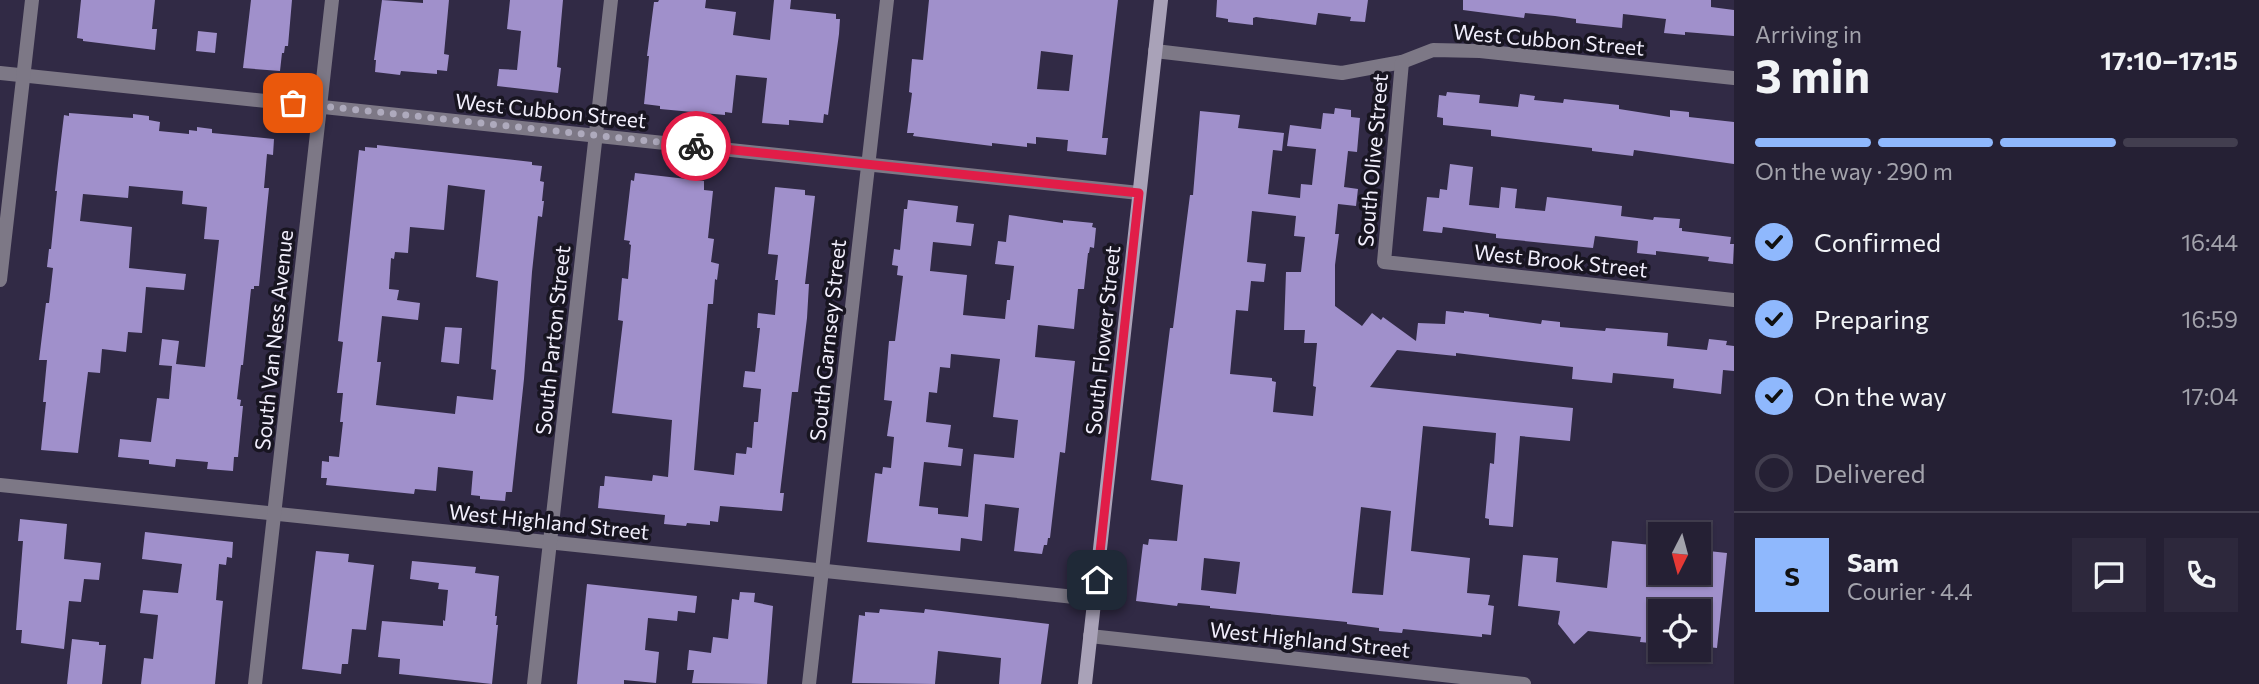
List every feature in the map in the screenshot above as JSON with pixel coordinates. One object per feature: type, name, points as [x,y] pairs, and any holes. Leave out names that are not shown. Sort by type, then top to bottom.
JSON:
[{"type":"street","points":[[0,280],[32,0]]},
{"type":"street","name":"South Van Ness Avenue","points":[[255,684],[332,0]]},
{"type":"street","name":"South Parton Street","points":[[534,684],[611,0]]},
{"type":"street","name":"South Garnsey Street","points":[[809,684],[887,0]]},
{"type":"street","name":"South Flower Street","points":[[1085,684],[1161,0]]},
{"type":"street","name":"West Cubbon Street","points":[[1155,51],[1342,72],[1402,62],[1433,50],[1480,51],[1734,78]]},
{"type":"street","name":"South Olive Street","points":[[1384,262],[1402,62]]},
{"type":"street","name":"West Cubbon Street","points":[[0,73],[1139,193]]},
{"type":"street","name":"West Brook Street","points":[[1384,262],[1734,300]]},
{"type":"street","name":"West Highland Street","points":[[0,485],[1094,599]]},
{"type":"street","name":"West Highland Street","points":[[1090,636],[1524,684]]},
{"type":"building","points":[[81,0],[155,0],[152,29],[157,29],[155,50],[77,38]]},
{"type":"building","points":[[251,0],[292,0],[288,46],[285,46],[282,53],[280,71],[243,68]]},
{"type":"building","points":[[382,0],[423,3],[423,0],[449,0],[444,54],[449,55],[447,71],[437,70],[437,74],[401,71],[400,75],[375,72],[374,60]]},
{"type":"building","points":[[510,0],[563,0],[557,67],[561,68],[558,93],[497,86],[499,69],[517,70],[521,31],[507,29]]},
{"type":"building","points":[[706,0],[705,8],[736,12],[733,35],[770,40],[774,0],[791,0],[790,9],[836,14],[836,19],[840,19],[839,34],[828,115],[824,114],[823,123],[789,120],[789,125],[762,123],[767,78],[736,75],[732,113],[725,112],[725,115],[660,109],[660,106],[644,104],[654,2]]},
{"type":"building","points":[[929,0],[1118,0],[1102,138],[1108,138],[1106,155],[1067,151],[1068,140],[1036,137],[1036,144],[1027,143],[1027,147],[992,143],[992,146],[907,133],[912,93],[909,92],[912,59],[923,60]],"holes":[[[1041,51],[1073,55],[1069,91],[1037,89]]]},
{"type":"building","points":[[1217,0],[1368,0],[1365,22],[1350,21],[1351,17],[1318,13],[1316,25],[1256,17],[1253,18],[1253,25],[1228,22],[1228,19],[1216,17]]},
{"type":"building","points":[[1463,0],[1711,0],[1711,7],[1734,10],[1734,36],[1664,33],[1666,19],[1623,14],[1622,28],[1576,23],[1576,19],[1555,16],[1525,13],[1524,18],[1463,10]]},
{"type":"building","points":[[198,31],[217,33],[215,53],[196,51]]},
{"type":"building","points":[[1447,92],[1480,95],[1479,103],[1518,107],[1520,94],[1535,96],[1534,100],[1563,103],[1564,99],[1619,105],[1619,109],[1670,117],[1670,110],[1689,112],[1689,117],[1734,122],[1734,164],[1634,150],[1633,156],[1592,151],[1592,148],[1491,136],[1491,130],[1443,125],[1443,118],[1437,117],[1439,95],[1446,96]]},
{"type":"building","points":[[1335,108],[1351,110],[1351,117],[1360,118],[1357,152],[1348,151],[1344,187],[1358,189],[1356,206],[1338,204],[1335,234],[1339,234],[1335,265],[1335,306],[1362,326],[1372,313],[1381,320],[1383,317],[1416,341],[1418,323],[1445,324],[1446,311],[1464,311],[1541,324],[1542,320],[1560,322],[1560,327],[1668,333],[1667,346],[1707,350],[1709,339],[1727,341],[1726,345],[1734,346],[1734,371],[1723,370],[1721,394],[1673,388],[1674,379],[1613,373],[1612,383],[1572,379],[1573,367],[1456,353],[1456,356],[1397,350],[1370,387],[1573,408],[1570,441],[1520,436],[1513,527],[1489,525],[1489,519],[1485,518],[1490,463],[1494,464],[1496,433],[1423,426],[1411,551],[1470,558],[1467,593],[1490,595],[1488,605],[1494,606],[1491,635],[1482,634],[1482,637],[1403,629],[1402,633],[1379,631],[1379,628],[1347,622],[1210,606],[1178,603],[1177,606],[1136,601],[1143,544],[1148,545],[1149,539],[1177,541],[1183,485],[1151,480],[1170,328],[1173,328],[1190,195],[1193,195],[1200,111],[1240,115],[1238,128],[1284,133],[1282,151],[1273,150],[1268,194],[1300,198],[1301,184],[1312,185],[1316,149],[1287,146],[1290,125],[1321,129],[1323,113],[1334,114]],"holes":[[[1252,211],[1296,216],[1294,236],[1305,237],[1301,272],[1286,272],[1284,330],[1305,330],[1304,343],[1317,343],[1313,416],[1273,412],[1276,382],[1272,381],[1272,378],[1230,374],[1236,310],[1248,311],[1251,281],[1264,282],[1266,264],[1247,262]],[[1361,507],[1391,511],[1383,595],[1352,593]],[[1204,558],[1240,562],[1236,594],[1201,590]]]},
{"type":"building","points":[[69,113],[133,118],[133,114],[149,116],[149,120],[160,122],[159,131],[189,134],[189,130],[197,131],[197,127],[212,129],[212,133],[274,139],[273,155],[267,154],[264,188],[269,188],[259,286],[251,289],[237,399],[241,400],[240,406],[243,406],[238,457],[234,457],[233,471],[207,469],[208,462],[176,459],[175,467],[149,464],[149,460],[118,457],[120,439],[151,442],[157,398],[169,399],[172,366],[159,365],[162,339],[179,341],[176,364],[205,367],[219,240],[204,239],[207,207],[182,204],[183,191],[129,186],[128,198],[83,194],[80,221],[132,227],[129,268],[186,274],[184,290],[146,287],[142,333],[128,332],[126,352],[102,349],[100,373],[88,372],[78,453],[41,450],[47,360],[39,360],[53,268],[47,267],[58,164],[64,115],[69,116]]},
{"type":"building","points":[[377,145],[532,162],[532,165],[542,166],[540,181],[544,182],[544,201],[542,217],[538,216],[512,492],[506,492],[505,501],[480,499],[480,496],[471,495],[473,471],[438,467],[436,491],[415,489],[414,494],[326,485],[327,478],[321,478],[322,461],[329,462],[329,456],[339,457],[343,393],[337,393],[343,342],[338,341],[359,150],[365,151],[365,147],[377,148]],"holes":[[[448,185],[485,190],[476,277],[498,281],[491,369],[496,370],[493,400],[457,396],[455,414],[376,405],[382,316],[418,320],[420,303],[397,300],[399,290],[389,289],[391,258],[394,259],[395,252],[408,253],[410,227],[444,230]]]},
{"type":"building","points":[[1450,164],[1473,167],[1469,205],[1499,208],[1501,187],[1517,189],[1515,208],[1545,211],[1547,197],[1622,206],[1621,216],[1653,220],[1654,217],[1680,219],[1679,228],[1682,228],[1682,231],[1731,237],[1730,244],[1734,244],[1733,264],[1708,261],[1709,257],[1656,251],[1656,255],[1637,253],[1638,241],[1595,236],[1593,248],[1496,238],[1496,234],[1443,227],[1442,233],[1423,231],[1427,197],[1439,198],[1440,189],[1447,190]]},
{"type":"building","points":[[635,173],[704,181],[704,190],[713,191],[708,238],[714,239],[711,262],[719,264],[713,304],[708,304],[694,470],[734,475],[736,453],[746,454],[747,447],[752,448],[761,389],[743,387],[745,371],[755,372],[760,328],[757,328],[758,313],[775,315],[778,255],[768,254],[775,187],[805,190],[805,195],[815,196],[805,284],[809,284],[807,318],[798,392],[792,392],[780,493],[784,493],[782,511],[720,506],[718,522],[710,521],[710,525],[687,523],[686,526],[664,524],[665,515],[598,508],[600,486],[604,486],[605,476],[652,481],[653,475],[668,477],[672,420],[612,413],[623,321],[618,320],[622,278],[628,279],[631,245],[630,241],[624,240],[631,180],[634,181]]},
{"type":"building","points":[[908,200],[958,206],[956,222],[974,224],[971,246],[933,242],[930,271],[967,275],[963,315],[1005,319],[1014,266],[995,264],[998,241],[1006,242],[1009,215],[1063,223],[1063,220],[1093,223],[1092,227],[1096,228],[1094,248],[1090,247],[1088,253],[1084,289],[1078,289],[1074,329],[1038,325],[1035,357],[1075,361],[1065,453],[1060,452],[1050,538],[1047,545],[1044,545],[1042,554],[1014,551],[1019,508],[985,504],[982,541],[961,538],[960,551],[867,542],[875,473],[882,474],[883,467],[891,468],[894,437],[887,436],[892,401],[884,400],[889,341],[895,341],[903,276],[897,275],[898,266],[892,265],[894,249],[900,250],[904,209],[907,209]],"holes":[[[951,354],[1000,359],[993,417],[1018,420],[1014,458],[974,454],[968,517],[938,514],[938,508],[919,506],[924,462],[961,466],[963,449],[948,447],[951,425],[926,422],[929,392],[937,393],[940,367],[950,368]]]},
{"type":"building","points":[[445,327],[462,328],[459,364],[441,362]]},
{"type":"building","points":[[20,519],[67,524],[64,559],[101,563],[99,580],[84,579],[81,602],[69,601],[64,649],[21,643],[22,630],[16,630],[23,541],[18,541]]},
{"type":"building","points":[[145,532],[233,542],[232,558],[227,557],[226,565],[219,564],[216,600],[223,601],[215,684],[141,684],[144,658],[153,659],[158,615],[140,613],[143,590],[178,593],[182,564],[142,559]]},
{"type":"building","points":[[1612,541],[1648,545],[1648,585],[1711,585],[1712,551],[1727,553],[1717,648],[1711,647],[1711,599],[1648,599],[1648,643],[1640,642],[1641,637],[1588,631],[1574,644],[1558,624],[1560,611],[1518,606],[1523,555],[1558,558],[1556,582],[1607,588]]},
{"type":"building","points":[[316,551],[349,554],[348,562],[374,565],[366,630],[352,629],[348,664],[342,664],[341,674],[302,669]]},
{"type":"building","points":[[412,561],[476,567],[475,573],[499,576],[495,616],[498,625],[492,684],[399,674],[400,659],[378,657],[382,621],[443,626],[443,620],[445,621],[448,590],[438,589],[439,583],[410,579]]},
{"type":"building","points":[[587,584],[697,596],[695,613],[678,611],[677,621],[648,618],[645,650],[659,652],[656,683],[624,680],[624,684],[577,684]]},
{"type":"building","points":[[740,592],[755,593],[754,602],[773,606],[767,684],[692,683],[694,670],[687,670],[689,650],[711,653],[713,637],[728,639],[732,599],[739,600]]},
{"type":"building","points":[[880,609],[924,613],[925,609],[1049,624],[1041,684],[999,684],[1001,658],[938,651],[935,684],[852,683],[859,615],[865,616],[865,612],[879,613]]},
{"type":"building","points":[[72,639],[106,645],[102,684],[67,684]]},
{"type":"way so far","points":[[293,103],[696,146]]},
{"type":"route","points":[[696,146],[1139,193],[1097,580]]}]
